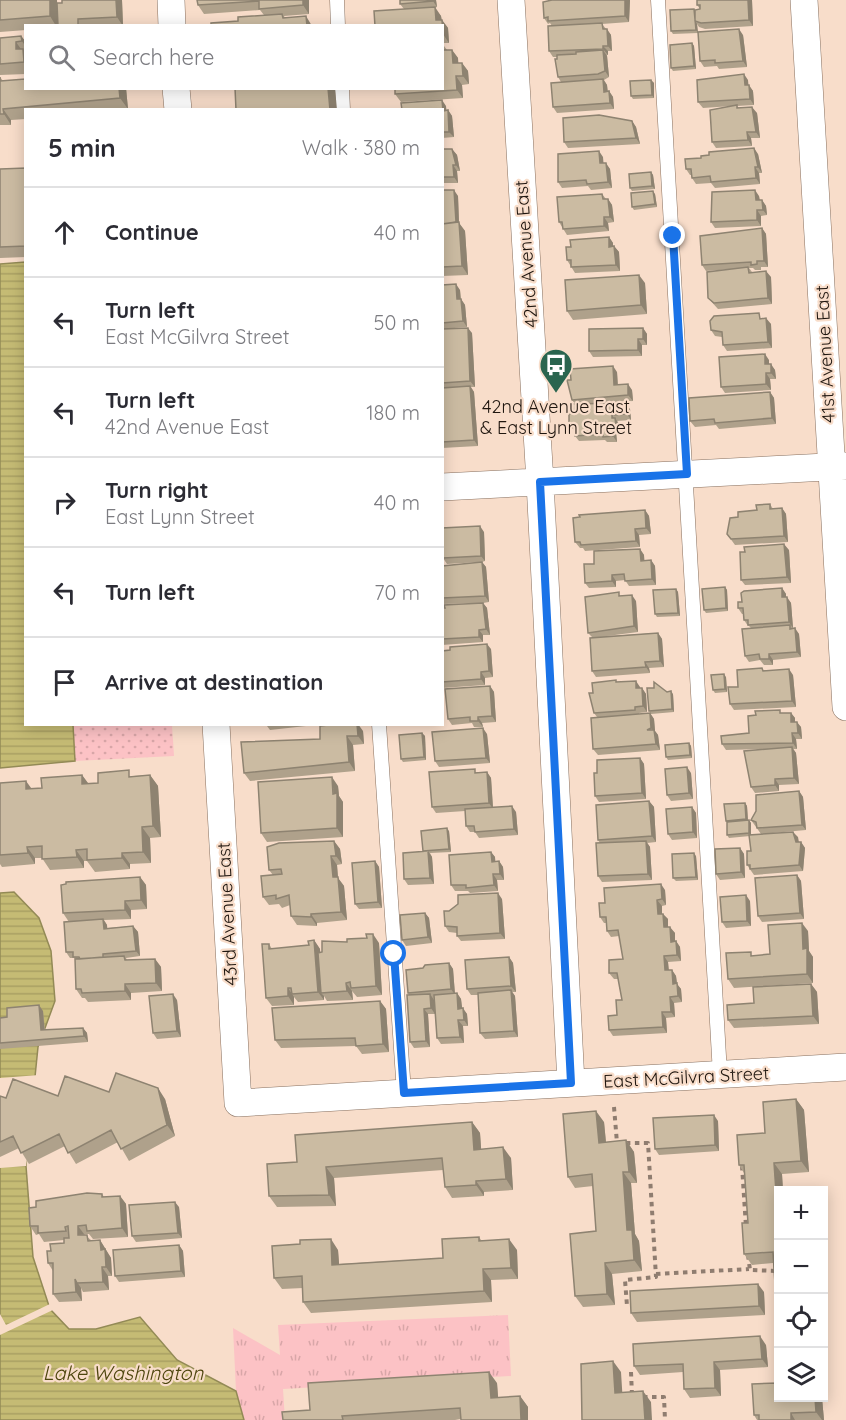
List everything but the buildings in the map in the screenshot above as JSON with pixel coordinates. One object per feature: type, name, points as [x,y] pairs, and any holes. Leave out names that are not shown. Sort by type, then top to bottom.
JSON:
[{"type":"street","points":[[171,0],[172,24]]},
{"type":"street","name":"42nd Avenue East","points":[[510,0],[540,482],[571,1083]]},
{"type":"street","name":"41st Avenue East","points":[[804,0],[839,466],[846,707]]},
{"type":"street","points":[[177,90],[178,108]]},
{"type":"street","points":[[444,487],[839,466]]},
{"type":"street","name":"43rd Avenue East","points":[[216,726],[238,1103]]},
{"type":"street","name":"East McGilvra Street","points":[[238,1103],[846,1067]]},
{"type":"lane","points":[[337,0],[338,24]]},
{"type":"lane","points":[[658,0],[720,1074]]},
{"type":"lane","points":[[342,90],[343,108]]},
{"type":"lane","points":[[379,726],[404,1093]]},
{"type":"path","points":[[614,1107],[617,1143],[648,1143],[656,1274],[655,1279],[626,1280],[627,1306]]},
{"type":"path","points":[[742,1162],[747,1233]]},
{"type":"path","points":[[747,1245],[749,1269]]},
{"type":"path","points":[[656,1274],[749,1269],[753,1272],[774,1272]]},
{"type":"path","points":[[631,1372],[632,1397],[662,1396],[665,1420]]},
{"type":"green space","points":[[73,726],[172,726],[174,756],[75,761]]},
{"type":"green space","points":[[508,1315],[511,1376],[283,1389],[285,1420],[244,1420],[236,1391],[233,1328],[280,1355],[278,1325]]},
{"type":"water","points":[[24,262],[24,726],[73,726],[75,761],[0,768],[0,264]]},
{"type":"water","name":"Lake Washington","points":[[14,892],[39,918],[51,951],[55,1001],[38,1047],[26,1166],[33,1257],[50,1309],[69,1329],[96,1329],[140,1317],[177,1360],[236,1391],[244,1420],[0,1420],[0,893]]},
{"type":"pier","points":[[39,1075],[26,1166],[0,1168],[0,1078]]},
{"type":"pier","points":[[52,1303],[55,1309],[0,1335],[0,1314],[6,1325]]},
{"type":"place","name":"42nd Avenue East & East Lynn Street","points":[[556,394]]},
{"type":"route","points":[[394,954],[404,1093],[571,1083],[540,482],[687,474],[673,236]]}]
